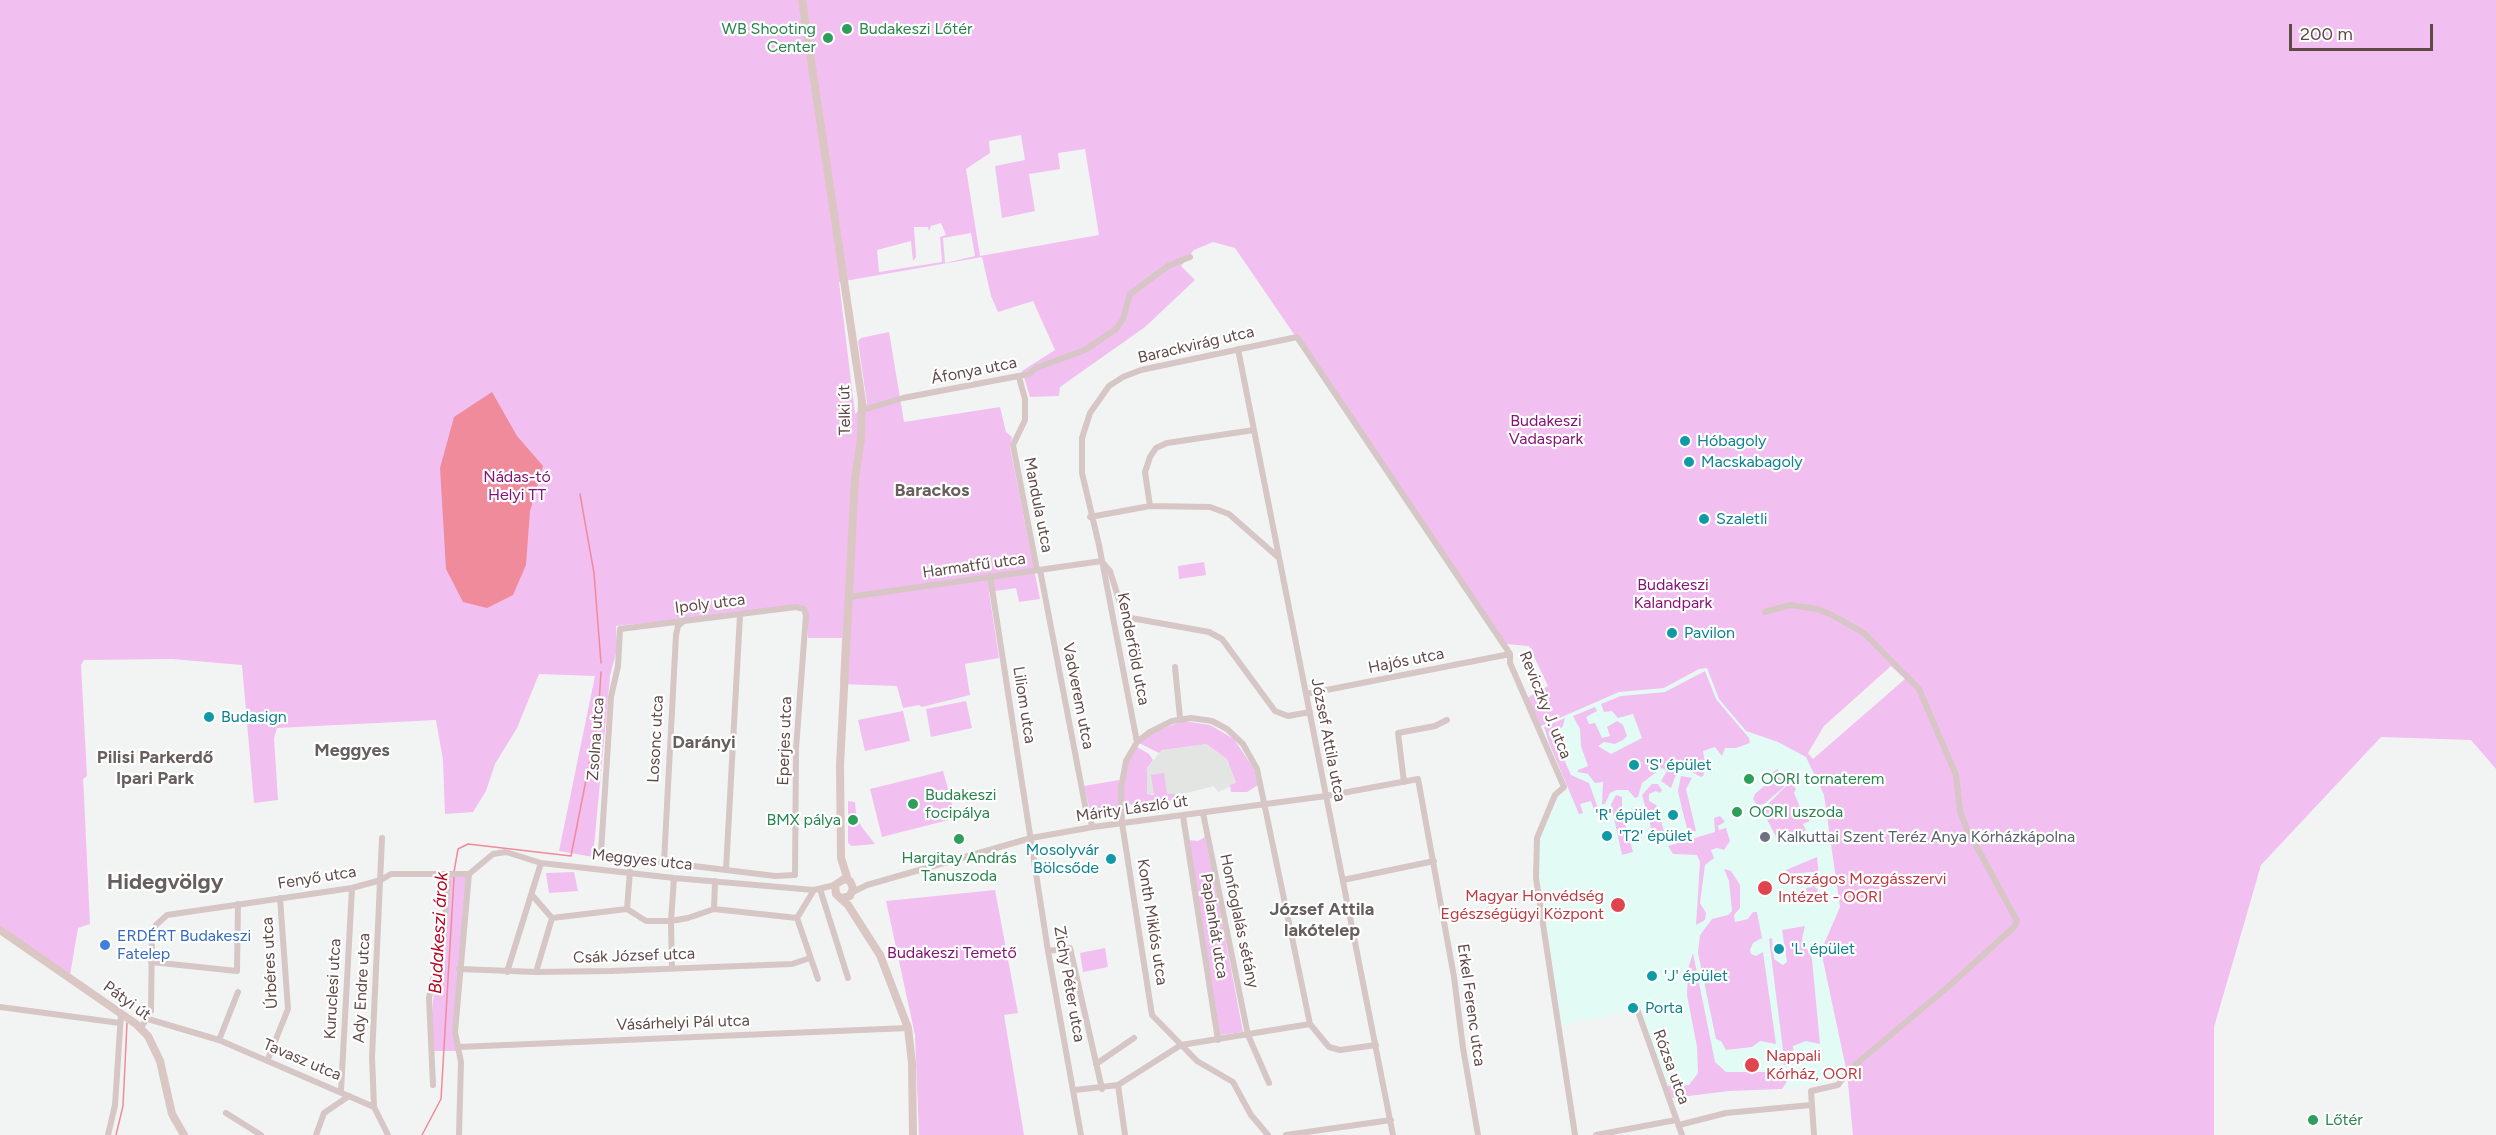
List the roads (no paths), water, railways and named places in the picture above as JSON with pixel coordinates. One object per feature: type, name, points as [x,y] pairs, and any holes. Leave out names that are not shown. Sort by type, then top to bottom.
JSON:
[{"type":"main road","name":"Telki út","points":[[802,0],[862,410],[855,478],[842,715],[839,824],[841,858]]},
{"type":"main road","points":[[841,858],[858,918]]},
{"type":"main road","points":[[841,858],[838,890],[858,918],[880,956],[908,1028],[912,1063],[913,1135]]},
{"type":"main road","points":[[838,890],[851,888]]},
{"type":"main road","points":[[838,890],[851,888]]},
{"type":"main road","name":"Pátyi út","points":[[0,930],[141,1028],[157,1052],[167,1099],[184,1135]]},
{"type":"street","name":"Áfonya utca","points":[[862,410],[903,398],[1019,376],[1098,343],[1123,319],[1131,294],[1168,266],[1190,257]]},
{"type":"street","name":"Barackvirág utca","points":[[1102,561],[1090,517],[1080,456],[1082,438],[1090,413],[1109,386],[1141,370],[1297,337]]},
{"type":"street","name":"Reviczky J. utca","points":[[1297,337],[1510,654],[1510,663],[1564,787],[1555,795],[1537,838],[1536,878],[1575,1135]]},
{"type":"street","name":"József Attila utca","points":[[1238,349],[1393,1135]]},
{"type":"street","name":"Mandula utca","points":[[1019,376],[1025,399],[1025,420],[1013,445],[1038,570]]},
{"type":"street","points":[[1150,506],[1145,472],[1156,448],[1167,442],[1254,430]]},
{"type":"street","points":[[1090,517],[1150,506],[1195,506],[1221,510],[1248,528],[1270,552],[1279,558]]},
{"type":"street","points":[[1102,561],[1110,572],[1120,603],[1131,618],[1209,632],[1222,639],[1233,649],[1275,711],[1288,716],[1310,712]]},
{"type":"street","name":"Harmatfű utca","points":[[849,597],[1102,561]]},
{"type":"street","name":"Kenderföld utca","points":[[1102,561],[1137,742]]},
{"type":"street","name":"Vadverem utca","points":[[1038,570],[1086,810],[1093,827]]},
{"type":"street","name":"Liliom utca","points":[[990,576],[1031,838]]},
{"type":"street","points":[[1765,612],[1790,605],[1817,609],[1832,615],[1864,633],[1919,689],[1956,775],[1960,811],[1966,827],[2017,921],[2014,927],[1949,986],[1849,1070],[1838,1084],[1811,1091],[1814,1135]]},
{"type":"street","name":"Ipoly utca","points":[[620,629],[768,610],[804,609]]},
{"type":"street","name":"Eperjes utca","points":[[728,870],[775,876],[795,875],[796,749],[806,615],[804,609]]},
{"type":"street","points":[[730,881],[728,870],[740,615]]},
{"type":"street","name":"Losonc utca","points":[[664,862],[676,635],[678,626],[686,620]]},
{"type":"street","name":"Zsolna utca","points":[[620,629],[618,666],[611,697],[601,852],[608,856],[664,862]]},
{"type":"street","name":"Hajós utca","points":[[1306,694],[1510,654]]},
{"type":"street","points":[[1175,667],[1180,718]]},
{"type":"street","points":[[1137,742],[1164,723],[1180,718],[1212,722],[1227,729],[1239,739],[1257,769],[1310,1024],[1329,1047],[1340,1050],[1376,1045]]},
{"type":"street","points":[[1404,782],[1398,733],[1435,726],[1447,720]]},
{"type":"street","name":"Konth Miklós utca","points":[[1137,742],[1122,772],[1122,823],[1152,1015],[1181,1045]]},
{"type":"street","name":"Erkel Ferenc utca","points":[[1404,782],[1418,779],[1434,861],[1478,1135]]},
{"type":"street","name":"Márity László út","points":[[851,888],[1031,838],[1093,827],[1326,796],[1404,782]]},
{"type":"street","name":"Honfoglalás sétány","points":[[1203,813],[1248,1035],[1269,1083]]},
{"type":"street","name":"Paplanhát utca","points":[[1183,816],[1218,1040]]},
{"type":"street","name":"Ady Endre utca","points":[[382,838],[372,1057],[374,1107],[388,1135]]},
{"type":"street","name":"Zichy Péter utca","points":[[1031,838],[1048,951],[1075,1090],[1081,1135]]},
{"type":"street","name":"Meggyes utca","points":[[469,874],[497,853],[506,852],[540,863],[674,878],[838,890]]},
{"type":"street","points":[[1343,880],[1434,861]]},
{"type":"street","points":[[664,862],[728,870]]},
{"type":"street","points":[[507,972],[540,863]]},
{"type":"street","points":[[627,909],[630,872]]},
{"type":"street","name":"Fenyő utca","points":[[151,962],[153,931],[167,915],[352,888],[381,880],[391,874],[451,877],[469,874]]},
{"type":"street","points":[[459,1135],[459,1047],[455,1032],[469,874]]},
{"type":"street","points":[[433,1085],[429,998],[444,929],[451,877]]},
{"type":"street","points":[[672,969],[670,921],[674,878]]},
{"type":"street","points":[[714,909],[715,881]]},
{"type":"street","name":"Kuruclesi utca","points":[[341,1091],[352,888]]},
{"type":"street","points":[[797,918],[817,889]]},
{"type":"street","points":[[817,889],[848,978]]},
{"type":"street","points":[[532,895],[552,918]]},
{"type":"street","name":"Úrbéres utca","points":[[268,1059],[288,1009],[280,898]]},
{"type":"street","points":[[141,1028],[152,1008],[151,962],[237,971],[238,904]]},
{"type":"street","points":[[552,918],[627,909],[646,921],[688,918],[714,909],[797,918]]},
{"type":"street","points":[[536,972],[552,918]]},
{"type":"street","points":[[797,918],[818,979]]},
{"type":"street","points":[[1048,951],[1070,948],[1102,1089]]},
{"type":"street","name":"Csák József utca","points":[[459,969],[507,972],[672,969],[792,964],[810,958]]},
{"type":"street","points":[[219,1040],[238,992]]},
{"type":"street","name":"Rózsa utca","points":[[1636,1006],[1682,1135]]},
{"type":"street","points":[[0,1007],[120,1023]]},
{"type":"street","points":[[108,1135],[115,1105],[121,1014]]},
{"type":"street","name":"Tavasz utca","points":[[148,1019],[219,1040],[268,1059],[374,1107]]},
{"type":"street","points":[[1075,1090],[1102,1089],[1118,1085],[1181,1045],[1310,1024]]},
{"type":"street","name":"Vásárhelyi Pál utca","points":[[459,1047],[908,1028]]},
{"type":"street","points":[[1096,1064],[1134,1038]]},
{"type":"street","points":[[1181,1045],[1197,1061],[1233,1082],[1260,1132],[1268,1135]]},
{"type":"street","points":[[1118,1085],[1125,1135]]},
{"type":"street","points":[[316,1135],[324,1113],[349,1096]]},
{"type":"street","points":[[1596,1135],[1726,1113],[1811,1105]]},
{"type":"street","points":[[226,1113],[261,1135]]},
{"type":"street","points":[[1286,1135],[1391,1120]]},
{"type":"waterway","name":"Budakeszi árok","points":[[580,494],[594,573],[601,663]]},
{"type":"waterway","name":"Budakeszi árok","points":[[454,872],[458,849],[468,844],[571,856],[598,719],[601,672]]},
{"type":"waterway","name":"Budakeszi árok","points":[[422,1135],[441,1099],[454,877]]},
{"type":"waterway","points":[[116,1135],[123,1106],[127,1023]]},
{"type":"place","name":"Budakeszi Lőtér","points":[[847,29]]},
{"type":"place","name":"WB Shooting Center","points":[[828,38]]},
{"type":"place","name":"Hóbagoly","points":[[1685,441]]},
{"type":"place","name":"Macskabagoly","points":[[1689,462]]},
{"type":"place","name":"Szaletli","points":[[1704,519]]},
{"type":"place","name":"Pavilon","points":[[1672,633]]},
{"type":"place","name":"Budasign","points":[[209,717]]},
{"type":"place","name":"'S' épület","points":[[1634,765]]},
{"type":"place","name":"OORI tornaterem","points":[[1749,779]]},
{"type":"place","name":"Budakeszi focipálya","points":[[913,804]]},
{"type":"place","name":"OORI uszoda","points":[[1737,812]]},
{"type":"place","name":"'R' épület","points":[[1673,815]]},
{"type":"place","name":"BMX pálya","points":[[853,820]]},
{"type":"place","name":"'T2' épület","points":[[1607,836]]},
{"type":"place","name":"Kalkuttai Szent Teréz Anya Kórházkápolna","points":[[1765,837]]},
{"type":"place","name":"Hargitay András Tanuszoda","points":[[959,839]]},
{"type":"place","name":"Mosolyvár Bölcsőde","points":[[1111,859]]},
{"type":"place","name":"Országos Mozgásszervi Intézet - OORI","points":[[1765,888]]},
{"type":"place","name":"Magyar Honvédség Egészségügyi Központ","points":[[1618,905]]},
{"type":"place","name":"ERDÉRT Budakeszi Fatelep","points":[[105,945]]},
{"type":"place","name":"'L' épület","points":[[1779,949]]},
{"type":"place","name":"'J' épület","points":[[1652,976]]},
{"type":"place","name":"Porta","points":[[1633,1008]]},
{"type":"place","name":"Nappali Kórház, OORI","points":[[1752,1065]]},
{"type":"place","name":"Lőtér","points":[[2313,1120]]},
{"type":"district","name":"Barackos","points":[[932,491]]},
{"type":"district","name":"Darányi","points":[[704,743]]},
{"type":"district","name":"Meggyes","points":[[352,751]]},
{"type":"district","name":"Pilisi Parkerdő Ipari Park","points":[[155,768]]},
{"type":"district","name":"Hidegvölgy","points":[[165,883]]},
{"type":"district","name":"József Attila lakótelep","points":[[1322,920]]},
{"type":"park label","name":"Budakeszi Vadaspark","points":[[1546,430]]},
{"type":"park label","name":"Nádas-tó Helyi TT","points":[[517,486]]},
{"type":"park label","name":"Budakeszi Kalandpark","points":[[1673,594]]},
{"type":"park label","name":"Budakeszi Temető","points":[[952,953]]}]
